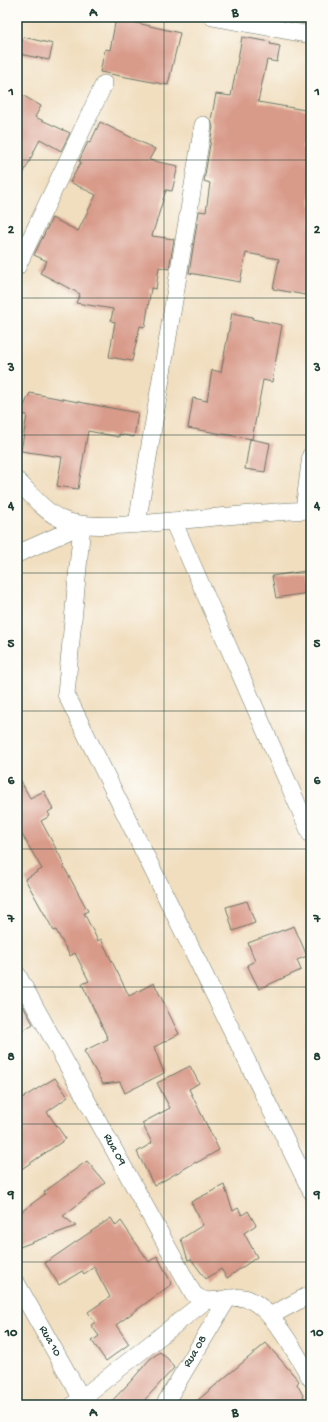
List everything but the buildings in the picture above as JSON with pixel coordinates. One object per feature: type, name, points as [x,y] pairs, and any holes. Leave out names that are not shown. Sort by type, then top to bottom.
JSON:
[{"type":"street","points":[[212,17],[311,36]]},
{"type":"street","points":[[17,267],[104,84]]},
{"type":"street","points":[[137,524],[203,125]]},
{"type":"street","points":[[17,480],[43,507],[54,515],[64,520],[82,525],[137,524],[307,510],[311,455]]},
{"type":"street","points":[[173,521],[311,835]]},
{"type":"street","points":[[17,554],[82,525]]},
{"type":"street","points":[[82,525],[66,694],[311,1191]]},
{"type":"street","name":"Rua 09","points":[[17,974],[193,1293],[196,1297],[205,1301]]},
{"type":"street","name":"Rua 10","points":[[17,1284],[78,1402]]},
{"type":"street","points":[[270,1316],[311,1294]]},
{"type":"street","points":[[78,1402],[205,1301],[228,1298],[245,1298],[252,1300],[262,1307],[279,1328],[311,1379]]},
{"type":"street","name":"Rua 08","points":[[164,1405],[228,1298]]}]
